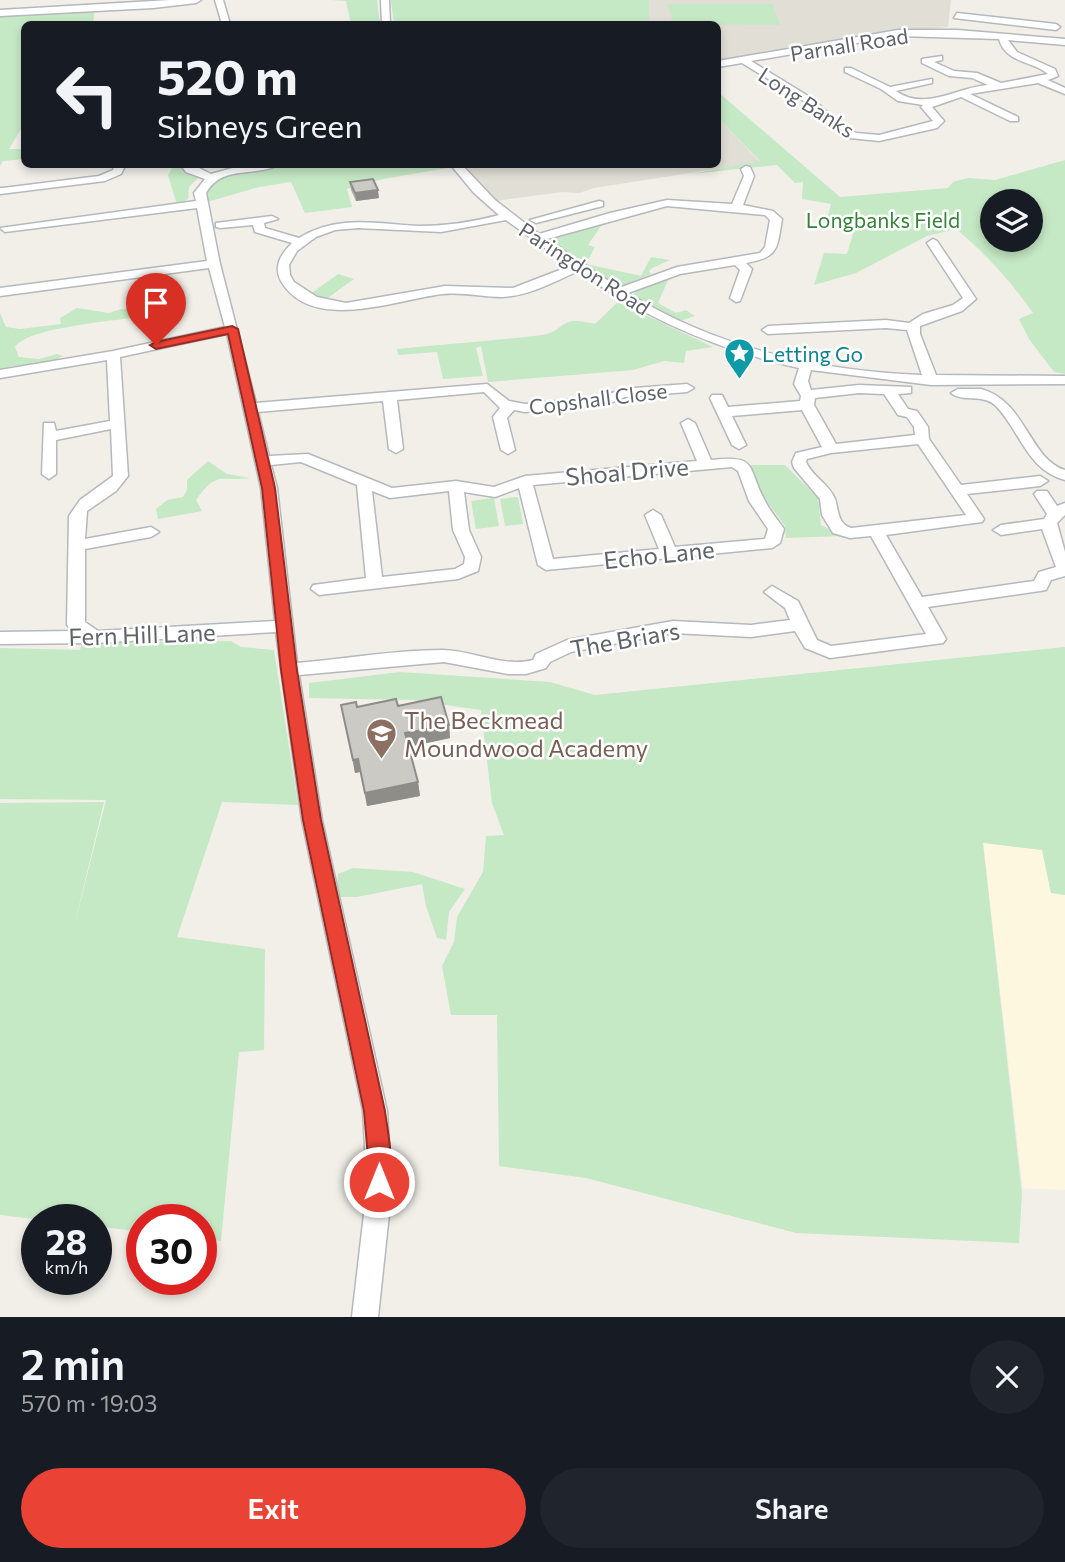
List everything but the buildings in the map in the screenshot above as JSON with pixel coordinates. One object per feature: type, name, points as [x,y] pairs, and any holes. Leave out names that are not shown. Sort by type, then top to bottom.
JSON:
[{"type":"street","points":[[0,13],[153,5],[196,0]]},
{"type":"street","points":[[219,0],[225,21]]},
{"type":"street","points":[[384,21],[385,0]]},
{"type":"street","points":[[957,33],[958,12],[1056,27]]},
{"type":"street","name":"Parnall Road","points":[[721,65],[877,36],[957,33],[1065,43]]},
{"type":"street","points":[[848,70],[901,99],[931,103],[1053,76],[1052,71],[1007,51],[1003,37]]},
{"type":"street","points":[[939,58],[925,61],[947,75],[974,75],[999,86]]},
{"type":"street","name":"Long Banks","points":[[745,61],[810,101],[834,124],[861,137],[879,138],[933,126],[939,121],[926,107],[931,103]]},
{"type":"street","points":[[887,90],[929,80]]},
{"type":"street","points":[[1040,80],[1064,91]]},
{"type":"street","points":[[962,94],[1014,119]]},
{"type":"street","points":[[3,191],[101,179],[117,172],[119,168]]},
{"type":"street","points":[[188,168],[211,178]]},
{"type":"street","points":[[250,168],[211,178],[200,193],[214,264],[263,461],[280,575],[289,670],[314,828],[374,1111],[379,1158],[377,1230],[365,1317]]},
{"type":"street","name":"Paringdon Road","points":[[458,168],[467,180],[507,216],[578,267],[617,293],[690,330],[765,355],[807,365],[887,377],[930,381],[1065,380]]},
{"type":"street","points":[[736,207],[749,176],[746,169]]},
{"type":"street","points":[[585,194],[614,215]]},
{"type":"street","points":[[537,237],[667,203],[765,211],[773,216],[776,222],[768,253],[677,271],[617,293]]},
{"type":"street","points":[[5,229],[202,204]]},
{"type":"street","points":[[536,220],[599,204]]},
{"type":"street","points":[[507,216],[477,225],[449,229],[349,225],[324,229],[300,242],[284,262],[285,280],[289,286],[313,302],[335,306],[446,290],[503,293],[525,290],[578,267]]},
{"type":"street","points":[[220,225],[272,219]]},
{"type":"street","points":[[258,220],[259,230],[300,242]]},
{"type":"street","points":[[913,327],[920,319],[962,307],[970,299],[933,243]]},
{"type":"street","points":[[736,298],[746,269],[738,261]]},
{"type":"street","points":[[0,292],[214,264]]},
{"type":"street","points":[[768,330],[886,324],[913,327]]},
{"type":"street","points":[[913,327],[930,381]]},
{"type":"street","points":[[0,374],[113,355],[232,329]]},
{"type":"street","points":[[95,637],[76,625],[77,516],[81,506],[114,488],[121,476],[113,355]]},
{"type":"street","points":[[807,365],[800,380],[802,389],[831,449]]},
{"type":"street","name":"Copshall Close","points":[[251,408],[487,388],[505,405],[525,408],[605,401],[622,393],[687,388]]},
{"type":"street","points":[[724,412],[808,400],[859,389],[981,393],[1000,402],[1038,457],[1052,471],[1065,475]]},
{"type":"street","points":[[888,389],[903,412],[912,414],[976,519],[850,533],[839,529],[830,515],[827,498],[801,468],[801,456],[922,433]]},
{"type":"street","points":[[390,398],[396,449]]},
{"type":"street","points":[[717,398],[739,445]]},
{"type":"street","points":[[508,450],[500,417],[510,406]]},
{"type":"street","points":[[704,422],[683,424],[705,463]]},
{"type":"street","points":[[50,474],[50,431],[117,424]]},
{"type":"street","name":"Shoal Drive","points":[[263,461],[303,457],[390,493],[456,486],[495,492],[525,481],[729,461],[745,469],[757,501],[775,529],[772,543]]},
{"type":"street","name":"Echo Lane","points":[[525,481],[546,565],[772,543]]},
{"type":"street","points":[[364,484],[375,583]]},
{"type":"street","points":[[319,589],[458,574],[472,567],[472,557],[461,530],[456,486]]},
{"type":"street","points":[[917,603],[1040,586],[1045,576],[1065,570],[1051,538],[1056,515],[1041,488],[957,490]]},
{"type":"street","points":[[653,515],[669,553]]},
{"type":"street","points":[[1001,530],[1056,515]]},
{"type":"street","points":[[772,593],[792,605],[811,645],[830,652],[937,639],[876,531]]},
{"type":"street","points":[[78,545],[151,532]]},
{"type":"street","name":"The Briars","points":[[289,670],[444,656],[508,668],[526,668],[540,664],[542,659],[567,646],[629,638],[673,627],[751,631],[800,624]]},
{"type":"street","name":"Fern Hill Lane","points":[[0,638],[95,637],[283,626]]},
{"type":"shaded area","points":[[649,0],[951,0],[948,27],[861,35],[721,61],[721,21],[649,21]]},
{"type":"shaded area","points":[[721,121],[760,162],[594,188],[579,193],[562,192],[495,201],[464,168],[721,168]]},
{"type":"shaded area","points":[[983,842],[1043,850],[1051,893],[1065,895],[1065,1190],[1023,1188]]},
{"type":"green space","points":[[331,0],[377,0],[380,21],[350,21],[346,1]]},
{"type":"green space","points":[[391,0],[649,0],[649,21],[394,21]]},
{"type":"green space","points":[[668,4],[772,4],[780,25],[721,24],[721,21],[672,21]]},
{"type":"green space","points":[[95,6],[93,21],[21,21],[21,129],[9,149],[21,149],[21,159],[3,161],[0,166],[0,13]]},
{"type":"green space","name":"Longbanks Field","points":[[721,95],[840,197],[948,188],[953,182],[968,178],[995,180],[1065,160],[1065,374],[1054,372],[1029,339],[1019,319],[1033,313],[981,252],[1043,252],[1043,189],[980,189],[980,251],[956,229],[927,236],[856,273],[814,285],[824,253],[847,254],[856,224],[827,219],[831,204],[802,199],[803,182],[795,183],[777,165],[691,174],[760,161],[721,121]]},
{"type":"green space","points":[[172,168],[186,168],[199,177],[189,187],[188,199],[177,205],[168,175]]},
{"type":"green space","points":[[261,168],[448,168],[383,179],[347,189],[352,207],[305,213],[291,182],[259,187],[207,202],[204,197],[212,183],[234,172]]},
{"type":"green space","points":[[605,220],[588,245],[595,247],[586,264],[641,276],[651,257],[670,260],[652,268],[649,271],[651,274],[626,285],[618,285],[551,242],[555,235]]},
{"type":"green space","points":[[338,274],[354,279],[325,300],[309,295]]},
{"type":"green space","points":[[669,278],[658,303],[676,313],[686,310],[695,316],[680,321],[633,295],[636,290]]},
{"type":"green space","points":[[618,302],[713,347],[686,351],[684,363],[664,361],[633,370],[488,382],[481,346],[476,348],[483,376],[443,379],[437,352],[398,355],[397,349],[542,335],[574,321],[595,324]]},
{"type":"green space","points":[[162,306],[160,314],[82,324],[40,333],[15,347],[19,357],[39,359],[57,354],[63,356],[44,366],[12,366],[0,369],[0,313],[6,327],[20,329],[61,324],[60,318],[77,308],[109,313]]},
{"type":"green space","points":[[208,461],[227,474],[250,478],[214,481],[196,500],[202,511],[158,519],[156,509],[167,500],[183,497],[187,490],[187,480]]},
{"type":"green space","points":[[749,465],[785,465],[818,498],[821,525],[842,536],[786,538],[785,526],[766,500]]},
{"type":"green space","points":[[518,497],[523,524],[505,526],[500,499]]},
{"type":"green space","points":[[494,498],[499,526],[476,529],[471,501]]},
{"type":"green space","points":[[231,641],[241,647],[274,650],[298,805],[222,802],[177,937],[265,949],[264,1050],[239,1052],[221,1241],[217,1241],[217,1204],[126,1204],[126,1230],[112,1228],[112,1204],[21,1204],[21,1218],[0,1215],[0,803],[104,802],[72,935],[106,800],[0,799],[0,648],[80,650],[82,643]]},
{"type":"green space","points":[[1065,647],[1065,895],[1051,893],[1042,850],[983,843],[1022,1194],[1019,1243],[796,1233],[586,1178],[499,1166],[497,1015],[451,1015],[442,966],[454,942],[457,917],[483,872],[486,836],[504,835],[492,803],[481,710],[412,700],[309,698],[309,683],[400,672],[550,682],[595,695]]},
{"type":"green space","points":[[353,868],[413,872],[465,889],[449,912],[446,940],[437,938],[422,884],[357,897],[336,897],[338,874]]},
{"type":"place","name":"Letting Go","points":[[739,380]]},
{"type":"place","name":"The Beckmead Moundwood Academy","points":[[381,760]]},
{"type":"route","points":[[156,345],[232,329],[268,488],[280,575],[283,626],[312,820],[374,1111],[379,1182]]}]
